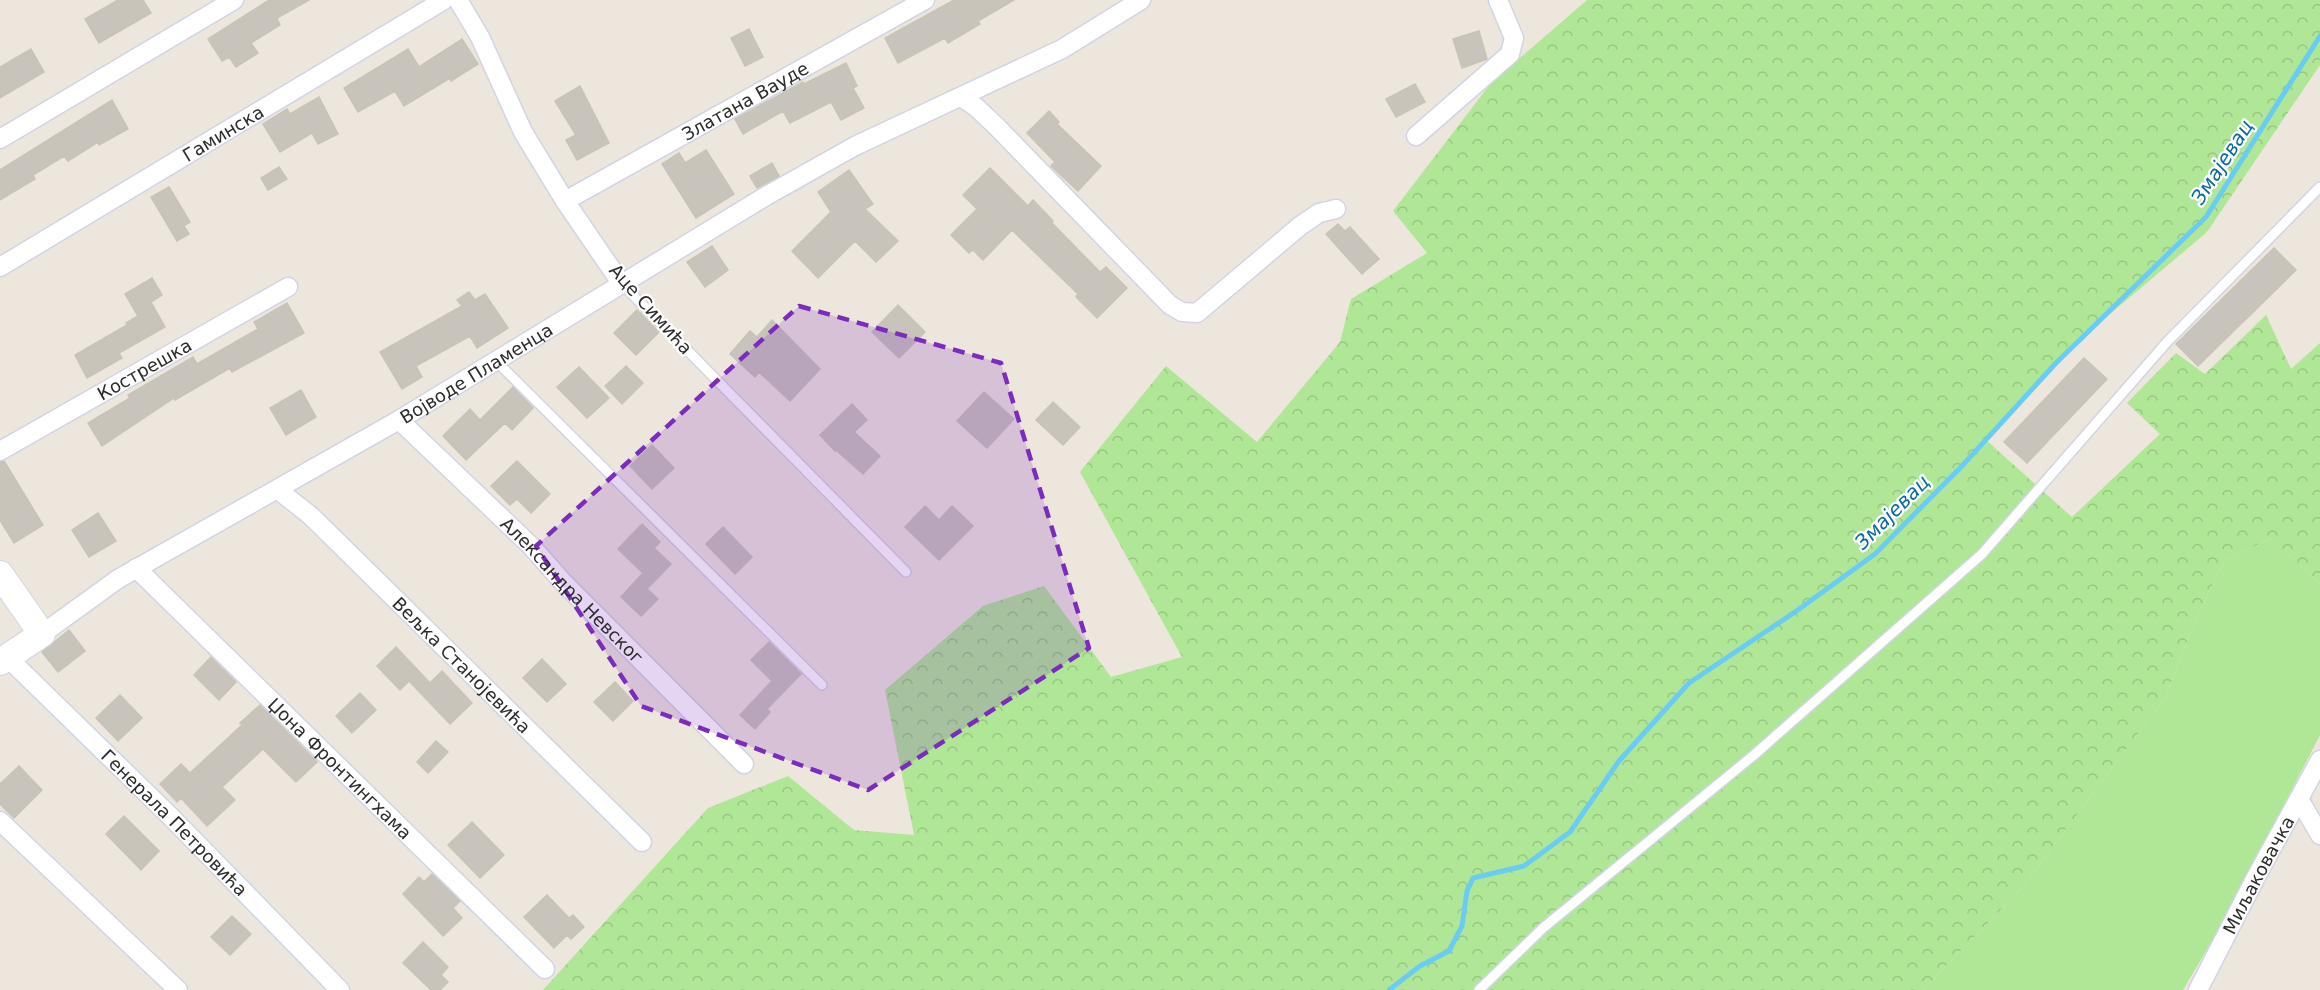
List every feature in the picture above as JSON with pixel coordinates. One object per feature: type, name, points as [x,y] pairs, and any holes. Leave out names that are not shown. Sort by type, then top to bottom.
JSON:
[{"type":"street","points":[[0,139],[234,0]]},
{"type":"street","name":"Гаминска","points":[[0,267],[444,0]]},
{"type":"street","name":"Аце Симића","points":[[458,0],[480,37],[524,132],[565,201],[621,283]]},
{"type":"street","name":"Златана Вауде","points":[[565,201],[925,0]]},
{"type":"street","name":"Војводе Пламенца","points":[[4,660],[98,592],[136,568],[399,420],[766,196],[855,146],[1062,49],[1141,0]]},
{"type":"street","points":[[1416,136],[1510,54],[1514,38],[1498,0]]},
{"type":"street","points":[[961,97],[997,127],[1080,209],[1170,305],[1182,312],[1197,313],[1319,213],[1336,209]]},
{"type":"street","name":"Кострешка","points":[[0,451],[288,287]]},
{"type":"street","name":"Александра Невског","points":[[399,420],[531,546],[562,581],[744,764]]},
{"type":"street","name":"Вељка Станојевића","points":[[278,490],[311,516],[642,842]]},
{"type":"street","name":"Џона Фронтингхама","points":[[136,568],[545,969]]},
{"type":"street","points":[[0,574],[42,634]]},
{"type":"street","name":"Генерала Петровића","points":[[4,660],[172,818],[340,990]]},
{"type":"street","name":"Миљаковачка","points":[[2201,988],[2255,879],[2320,760]]},
{"type":"street","points":[[2299,799],[2320,835]]},
{"type":"street","points":[[0,821],[178,990]]},
{"type":"lane","points":[[1479,990],[1543,928],[1754,755],[1982,554],[2167,342],[2320,187]]},
{"type":"lane","name":"Аце Симића","points":[[621,283],[906,572]]},
{"type":"lane","points":[[497,362],[822,685]]},
{"type":"highlighted area","points":[[799,306],[1001,363],[1089,648],[868,790],[641,706],[536,546]]},
{"type":"green space","points":[[1587,0],[2320,0],[2320,65],[2207,232],[2071,347],[1986,440],[2072,517],[2160,434],[2127,403],[2176,353],[2205,374],[2266,315],[2291,369],[2320,343],[2320,584],[2271,538],[2224,561],[2197,616],[2165,698],[2021,889],[1923,990],[543,990],[708,808],[788,776],[854,830],[914,835],[885,690],[983,606],[1044,586],[1111,677],[1182,657],[1080,472],[1166,366],[1257,442],[1340,342],[1351,299],[1427,253],[1393,211],[1491,83]]},
{"type":"green space","points":[[2271,538],[2320,584],[2320,735],[2226,917],[2183,990],[1923,990],[2021,889],[2165,698],[2197,616],[2224,561]]},
{"type":"building","points":[[118,0],[143,0],[151,13],[99,43],[85,19]]},
{"type":"building","points":[[269,0],[309,0],[277,18],[280,25],[251,43],[258,53],[236,67],[229,57],[222,61],[208,39]]},
{"type":"building","points":[[954,0],[1014,0],[978,21],[980,24],[948,43],[945,38],[898,63],[885,38]]},
{"type":"building","points":[[749,29],[763,57],[745,66],[731,38]]},
{"type":"building","points":[[1479,31],[1487,59],[1462,68],[1453,39]]},
{"type":"building","points":[[462,39],[478,64],[404,106],[395,91],[358,112],[344,88],[408,49],[419,67]]},
{"type":"building","points":[[31,49],[44,72],[0,98],[0,67]]},
{"type":"building","points":[[846,63],[857,86],[853,88],[864,108],[841,120],[831,102],[790,123],[783,111],[743,134],[735,119],[803,82],[804,84]]},
{"type":"building","points":[[1415,84],[1425,102],[1396,117],[1386,99]]},
{"type":"building","points":[[580,86],[609,143],[577,160],[566,140],[576,135],[555,101]]},
{"type":"building","points":[[319,97],[338,134],[318,144],[312,133],[280,152],[263,124],[287,109],[290,114]]},
{"type":"building","points":[[112,100],[128,129],[99,145],[98,142],[68,161],[64,156],[33,175],[35,179],[0,200],[0,170]]},
{"type":"building","points":[[1049,111],[1059,122],[1057,124],[1101,166],[1078,191],[1051,166],[1055,162],[1027,133]]},
{"type":"building","points":[[706,150],[734,194],[696,218],[662,164],[679,153],[685,163]]},
{"type":"building","points":[[772,163],[779,176],[757,188],[750,176]]},
{"type":"building","points":[[279,167],[287,179],[268,190],[261,178]]},
{"type":"building","points":[[990,168],[1028,206],[1033,200],[1100,272],[1106,267],[1127,288],[1097,318],[1076,297],[1078,294],[1012,230],[983,260],[973,250],[969,253],[951,235],[977,209],[963,195]]},
{"type":"building","points":[[849,170],[873,204],[865,209],[898,241],[876,262],[855,241],[818,278],[792,251],[831,212],[818,192]]},
{"type":"building","points":[[169,187],[190,222],[184,226],[189,234],[177,241],[151,197]]},
{"type":"building","points":[[1338,224],[1345,231],[1350,227],[1379,259],[1362,274],[1326,234]]},
{"type":"building","points":[[712,246],[728,270],[705,287],[687,262]]},
{"type":"building","points":[[2274,248],[2296,270],[2198,366],[2176,344]]},
{"type":"building","points":[[152,278],[162,295],[151,302],[165,327],[119,353],[122,358],[87,378],[75,355],[127,325],[126,323],[138,316],[125,294]]},
{"type":"building","points":[[469,292],[475,300],[485,294],[508,328],[477,348],[470,336],[416,366],[422,377],[402,389],[380,352],[462,306],[457,300]]},
{"type":"building","points":[[287,303],[304,333],[232,372],[230,368],[175,400],[174,398],[102,446],[88,423],[130,398],[128,395],[193,357],[197,364],[258,329],[254,322]]},
{"type":"building","points":[[898,305],[925,332],[899,358],[872,332]]},
{"type":"building","points":[[637,310],[659,332],[636,355],[614,333]]},
{"type":"building","points":[[772,320],[820,369],[790,401],[759,372],[755,377],[730,354],[750,331],[757,337]]},
{"type":"building","points":[[2084,358],[2107,379],[2027,463],[2004,442]]},
{"type":"building","points":[[626,366],[643,383],[622,404],[605,386]]},
{"type":"building","points":[[579,367],[609,398],[587,418],[557,387]]},
{"type":"building","points":[[513,387],[533,408],[512,430],[505,423],[466,460],[443,436],[470,409],[480,420]]},
{"type":"building","points":[[301,390],[316,417],[286,435],[270,408]]},
{"type":"building","points":[[984,392],[1014,419],[987,448],[957,421]]},
{"type":"building","points":[[1053,402],[1080,427],[1063,445],[1036,420]]},
{"type":"building","points":[[852,404],[867,420],[854,432],[880,456],[863,474],[820,435]]},
{"type":"building","points":[[652,445],[674,468],[652,489],[630,466]]},
{"type":"building","points":[[4,461],[43,525],[14,543],[0,520],[0,462]]},
{"type":"building","points":[[517,461],[550,494],[531,513],[517,499],[510,505],[491,486]]},
{"type":"building","points":[[925,506],[939,520],[952,506],[973,526],[939,560],[905,527]]},
{"type":"building","points":[[98,513],[116,541],[89,557],[72,530]]},
{"type":"building","points":[[642,524],[660,542],[654,548],[671,564],[647,589],[658,599],[641,616],[621,597],[643,573],[618,549]]},
{"type":"building","points":[[723,527],[752,557],[735,574],[706,544]]},
{"type":"building","points":[[69,630],[85,651],[58,672],[42,652]]},
{"type":"building","points":[[769,642],[801,674],[767,709],[770,712],[755,729],[740,715],[772,681],[751,660]]},
{"type":"building","points":[[396,647],[430,683],[442,671],[472,703],[450,724],[409,681],[400,690],[377,666]]},
{"type":"building","points":[[211,657],[236,682],[219,700],[194,675]]},
{"type":"building","points":[[542,659],[566,684],[547,702],[523,678]]},
{"type":"building","points":[[615,682],[633,701],[613,721],[594,702]]},
{"type":"building","points":[[360,693],[376,710],[352,733],[336,716]]},
{"type":"building","points":[[120,695],[142,718],[118,741],[96,718]]},
{"type":"building","points":[[260,705],[317,762],[296,782],[263,749],[222,787],[235,800],[207,826],[181,798],[177,802],[160,784],[181,764],[190,773],[242,725],[240,723]]},
{"type":"building","points":[[436,741],[448,752],[428,773],[417,762]]},
{"type":"building","points":[[19,766],[42,790],[14,818],[0,804],[0,784]]},
{"type":"building","points":[[124,816],[159,851],[141,870],[106,834]]},
{"type":"building","points":[[472,822],[504,855],[480,878],[448,845]]},
{"type":"building","points":[[432,874],[460,901],[453,908],[462,918],[443,936],[403,894],[419,877],[424,882]]},
{"type":"building","points":[[547,895],[569,918],[573,915],[584,927],[571,939],[567,935],[554,948],[524,917]]},
{"type":"building","points":[[232,916],[251,934],[230,955],[211,937]]},
{"type":"building","points":[[423,942],[448,967],[441,975],[448,982],[440,990],[431,990],[403,963]]},
{"type":"waterway","name":"Змајевац","points":[[1389,990],[1420,966],[1449,951],[1462,926],[1467,891],[1473,878],[1524,866],[1570,832],[1619,761],[1689,683],[1795,612],[1875,554],[1961,467],[2056,363],[2206,217],[2320,36]]}]
